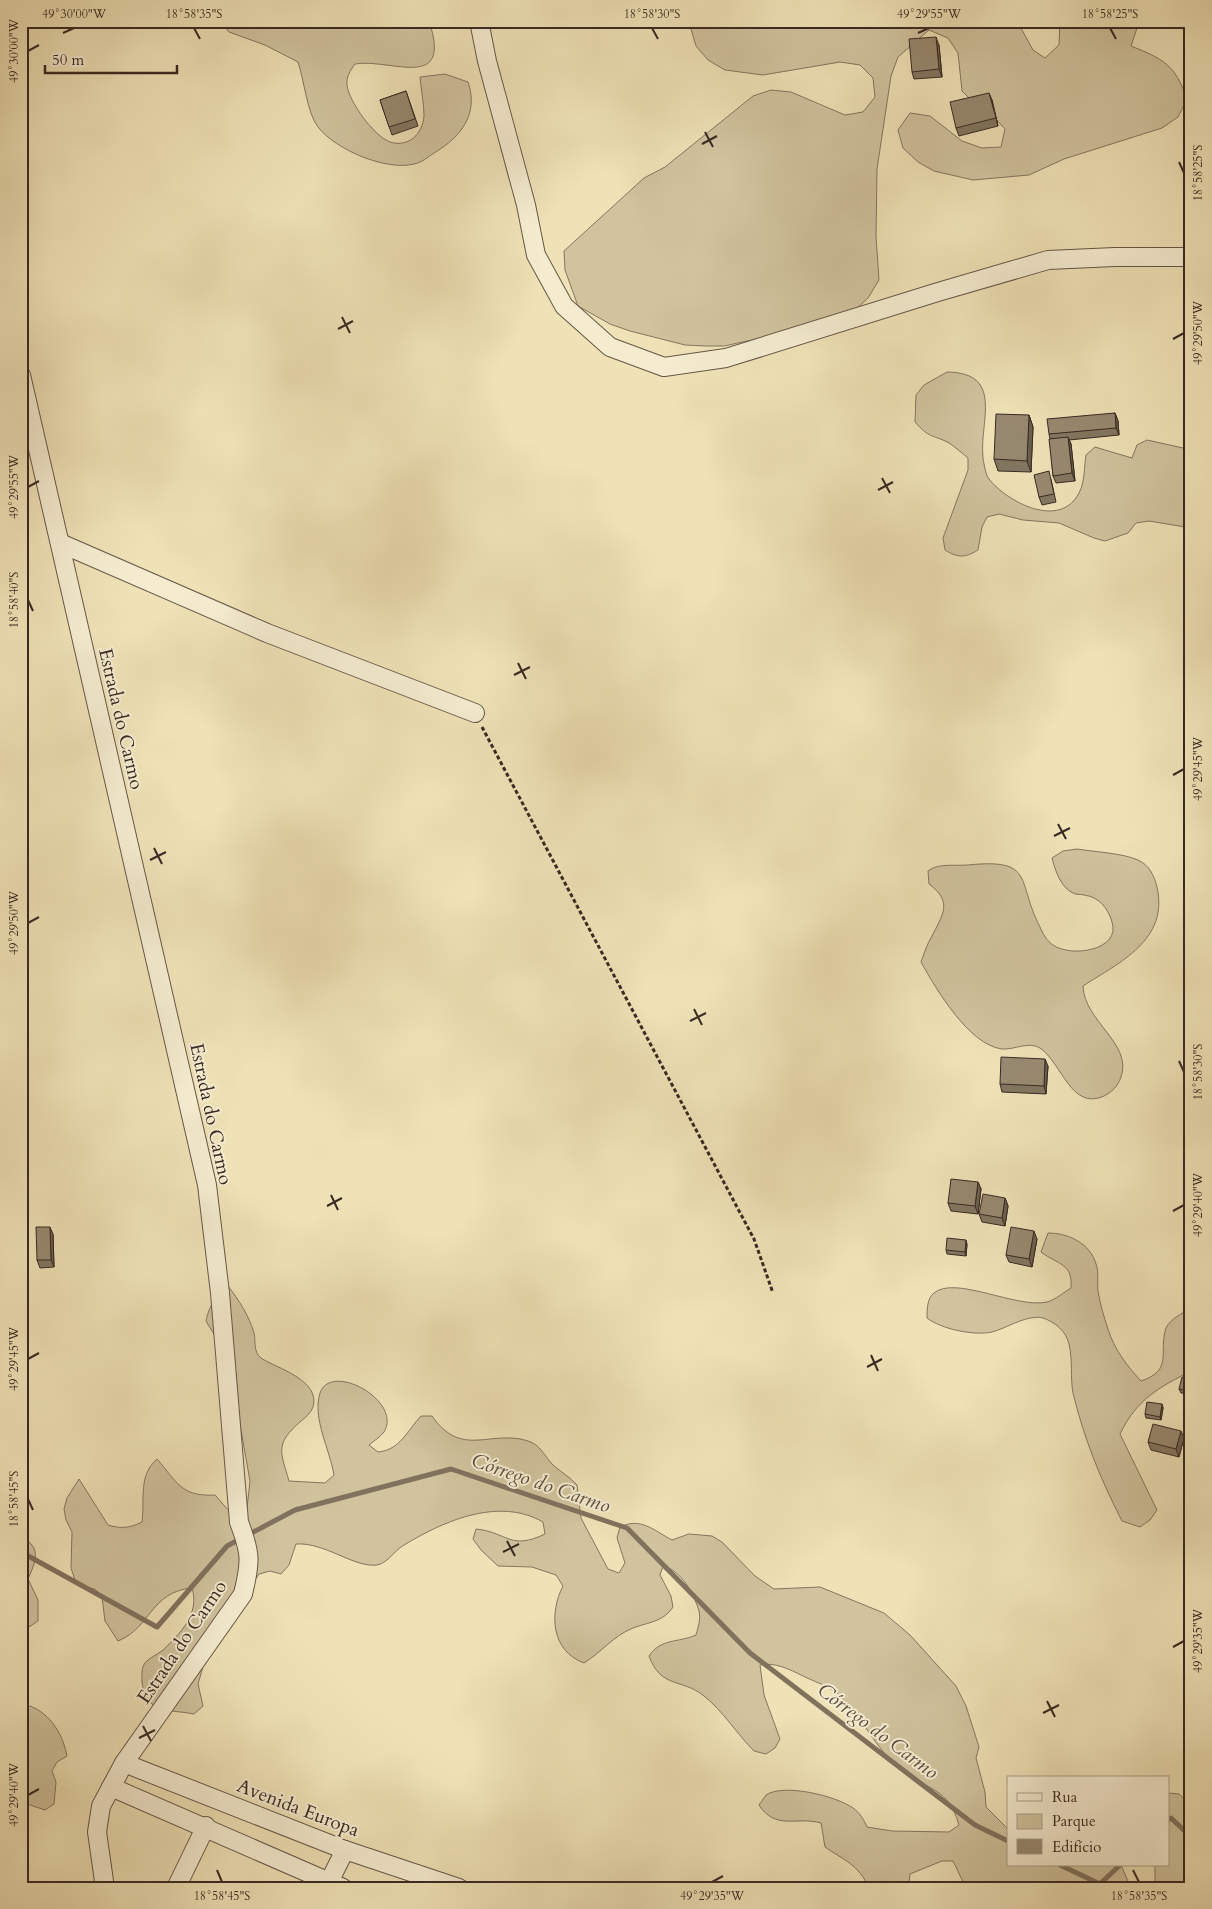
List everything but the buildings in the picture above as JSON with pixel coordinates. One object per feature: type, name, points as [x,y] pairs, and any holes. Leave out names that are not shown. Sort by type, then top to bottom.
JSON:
[{"type":"street","points":[[479,21],[487,61],[526,205],[536,255],[564,306],[610,347],[664,368],[726,358],[1048,260],[1115,257],[1191,257]]},
{"type":"street","name":"Estrada do Carmo","points":[[21,375],[206,1185],[220,1293],[239,1522],[248,1547],[250,1567],[243,1594],[124,1763],[101,1806],[97,1832],[105,1888]]},
{"type":"street","points":[[60,543],[267,632],[475,714]]},
{"type":"street","name":"Avenida Europa","points":[[124,1763],[345,1850],[459,1888]]},
{"type":"street","points":[[111,1787],[206,1826],[333,1886],[345,1850]]},
{"type":"street","points":[[176,1888],[206,1826]]},
{"type":"path","points":[[475,714],[754,1239],[772,1293]]},
{"type":"green space","points":[[220,21],[429,21],[434,43],[433,57],[426,65],[401,67],[370,63],[355,64],[347,79],[352,100],[363,118],[377,133],[390,142],[397,143],[403,143],[414,138],[421,128],[424,111],[420,77],[445,74],[468,82],[471,94],[469,114],[460,132],[444,147],[424,160],[414,164],[403,165],[390,164],[362,157],[337,143],[318,127],[308,105],[298,62],[265,45],[229,32]]},
{"type":"green space","points":[[695,21],[1017,21],[1033,50],[1045,58],[1059,45],[1060,21],[1191,21],[1191,29],[1156,23],[1137,28],[1131,46],[1160,59],[1166,64],[1178,78],[1187,99],[1178,117],[1162,128],[1064,159],[1029,175],[973,180],[934,171],[918,162],[903,148],[898,130],[910,113],[930,116],[962,141],[982,148],[1001,147],[1005,129],[992,115],[976,105],[962,91],[958,53],[948,38],[929,30],[898,57],[891,76],[877,169],[876,236],[879,280],[868,298],[853,312],[780,334],[724,346],[685,345],[610,324],[578,306],[565,270],[564,251],[644,178],[665,167],[753,96],[771,90],[791,92],[845,115],[863,112],[875,97],[873,78],[860,65],[840,62],[763,75],[725,70],[708,60],[696,46],[691,29]]},
{"type":"green space","points":[[947,372],[966,375],[977,381],[983,392],[985,404],[983,449],[985,470],[989,479],[1008,496],[1034,508],[1047,511],[1059,510],[1070,504],[1079,493],[1086,455],[1095,447],[1132,458],[1137,445],[1147,440],[1183,448],[1191,453],[1191,528],[1149,521],[1136,523],[1128,533],[1105,541],[1059,523],[1023,520],[999,514],[987,517],[982,527],[978,550],[962,556],[945,550],[943,538],[968,470],[968,458],[949,443],[928,434],[915,422],[916,395],[924,385]]},
{"type":"green space","points":[[1077,849],[1124,856],[1142,862],[1154,878],[1159,905],[1156,921],[1149,935],[1138,947],[1112,968],[1083,986],[1085,999],[1115,1043],[1123,1065],[1121,1077],[1110,1093],[1093,1099],[1083,1097],[1075,1091],[1048,1055],[1040,1048],[1031,1045],[1002,1049],[978,1038],[955,1014],[921,962],[944,909],[941,897],[929,884],[928,871],[941,866],[990,864],[1005,865],[1014,869],[1025,885],[1041,930],[1053,945],[1061,949],[1082,951],[1102,945],[1113,932],[1108,912],[1094,898],[1074,894],[1069,891],[1062,883],[1052,858],[1063,851]]},
{"type":"green space","points":[[1048,1233],[1070,1237],[1089,1250],[1096,1264],[1100,1301],[1111,1336],[1122,1357],[1141,1381],[1151,1377],[1161,1366],[1164,1337],[1170,1322],[1191,1308],[1191,1371],[1168,1383],[1141,1403],[1120,1434],[1157,1510],[1150,1520],[1140,1527],[1122,1521],[1094,1459],[1082,1427],[1073,1393],[1068,1339],[1056,1325],[1037,1317],[992,1332],[976,1333],[949,1328],[927,1318],[930,1298],[934,1293],[944,1289],[971,1290],[1034,1303],[1050,1301],[1071,1288],[1070,1274],[1067,1269],[1041,1252]]},
{"type":"green space","points":[[228,1286],[240,1303],[254,1333],[258,1356],[304,1382],[314,1398],[311,1411],[283,1442],[283,1462],[289,1481],[325,1483],[334,1475],[322,1434],[318,1403],[320,1393],[327,1384],[337,1381],[350,1383],[363,1389],[384,1408],[387,1420],[384,1432],[369,1445],[378,1452],[398,1444],[421,1416],[432,1416],[443,1429],[454,1436],[466,1440],[514,1438],[528,1441],[539,1448],[553,1465],[577,1485],[581,1518],[608,1569],[619,1573],[625,1563],[617,1538],[620,1527],[634,1523],[641,1524],[672,1540],[689,1534],[712,1536],[722,1542],[755,1576],[774,1589],[820,1587],[884,1613],[910,1635],[956,1686],[966,1706],[979,1747],[976,1758],[985,1792],[986,1807],[1007,1828],[1007,1866],[1121,1866],[1131,1888],[1018,1888],[1008,1885],[1004,1888],[966,1888],[953,1861],[942,1861],[910,1874],[909,1884],[913,1888],[869,1888],[856,1868],[825,1847],[821,1823],[772,1818],[759,1805],[766,1795],[785,1790],[823,1795],[853,1808],[862,1817],[867,1827],[892,1831],[949,1832],[959,1825],[954,1811],[947,1801],[939,1793],[911,1777],[892,1762],[852,1709],[837,1693],[792,1671],[777,1665],[760,1665],[764,1695],[780,1739],[775,1748],[766,1754],[754,1751],[704,1696],[696,1690],[673,1682],[660,1674],[649,1656],[659,1646],[696,1635],[699,1620],[699,1611],[694,1597],[686,1584],[670,1568],[663,1566],[660,1575],[671,1596],[673,1607],[665,1616],[626,1631],[584,1663],[573,1657],[565,1650],[556,1630],[556,1608],[563,1586],[556,1575],[532,1567],[498,1566],[481,1550],[473,1539],[476,1529],[495,1533],[516,1541],[533,1539],[545,1534],[543,1522],[526,1515],[507,1511],[470,1515],[452,1521],[401,1547],[390,1558],[377,1565],[359,1563],[307,1544],[296,1544],[289,1565],[281,1574],[270,1571],[259,1574],[232,1626],[204,1663],[198,1684],[203,1706],[194,1714],[168,1710],[154,1705],[144,1693],[142,1682],[143,1667],[147,1661],[170,1643],[187,1622],[193,1606],[192,1588],[167,1596],[138,1628],[118,1641],[105,1621],[102,1597],[95,1589],[84,1587],[75,1580],[71,1568],[72,1532],[66,1520],[64,1509],[67,1498],[79,1479],[108,1525],[125,1527],[142,1522],[145,1480],[151,1466],[157,1459],[175,1481],[187,1491],[204,1495],[215,1495],[230,1512],[239,1517],[247,1508],[250,1481],[239,1419],[236,1372],[228,1349],[218,1341],[206,1321],[209,1310]]},
{"type":"green space","points":[[21,1537],[28,1541],[35,1550],[35,1561],[28,1579],[38,1600],[38,1621],[29,1627],[21,1624]]},
{"type":"green space","points":[[30,1706],[44,1714],[55,1726],[67,1756],[57,1762],[52,1771],[56,1782],[54,1804],[45,1810],[21,1802],[21,1710]]},
{"type":"green space","points":[[1170,1793],[1179,1794],[1191,1805],[1191,1888],[1155,1888],[1155,1866],[1170,1866]]},
{"type":"waterway","name":"Córrego do Carmo","points":[[21,1552],[157,1627],[227,1546],[295,1510],[451,1469],[627,1528],[750,1653],[975,1825],[1007,1841]]},
{"type":"waterway","name":"Córrego do Carmo","points":[[1170,1819],[1191,1837]]},
{"type":"waterway","name":"Córrego do Carmo","points":[[1062,1866],[1100,1884],[1119,1866]]}]
